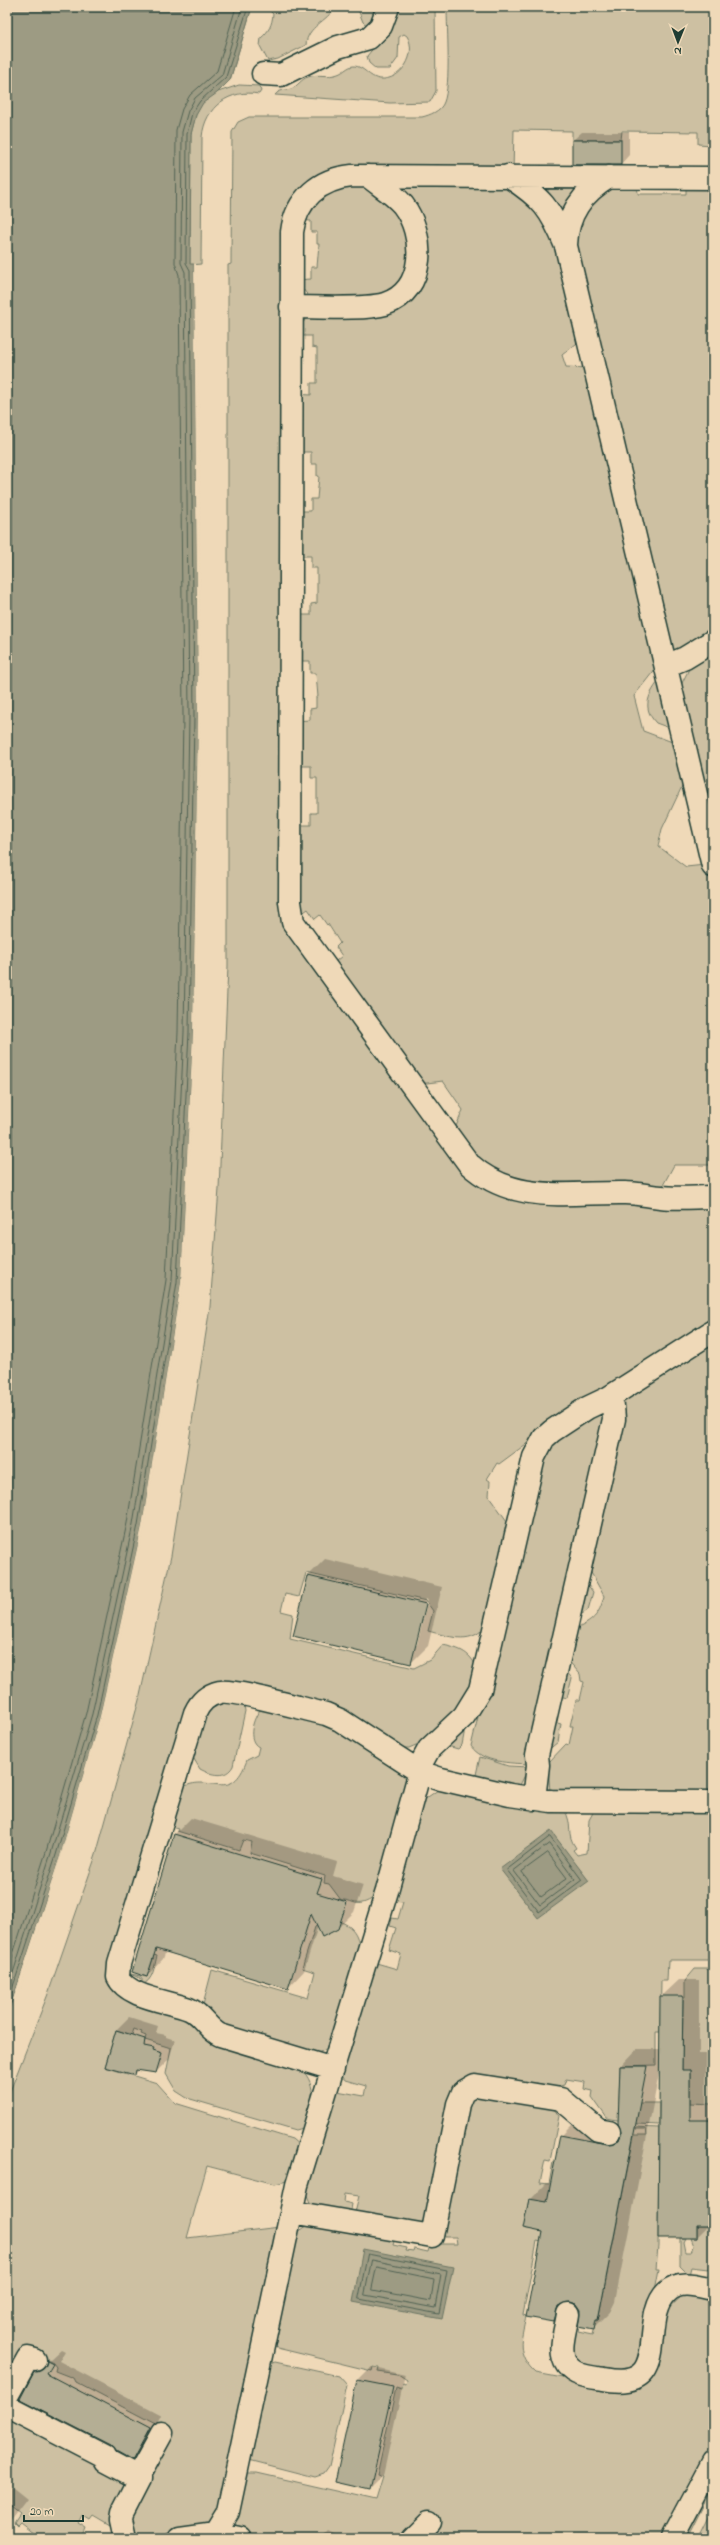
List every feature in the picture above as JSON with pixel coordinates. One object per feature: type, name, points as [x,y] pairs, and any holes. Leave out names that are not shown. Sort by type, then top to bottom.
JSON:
[{"type":"lane","points":[[263,74],[281,75],[338,48],[369,38],[381,26],[388,7]]},
{"type":"lane","points":[[291,307],[384,304],[400,296],[411,284],[416,272],[419,253],[412,222],[397,199],[368,176]]},
{"type":"lane","points":[[508,176],[531,191],[549,209],[555,218],[566,246],[666,666],[708,815],[713,866]]},
{"type":"lane","points":[[713,178],[508,176],[345,177],[326,182],[308,195],[298,208],[292,232],[291,307],[290,902],[293,922],[469,1164],[488,1179],[508,1189],[533,1194],[627,1193],[663,1197],[713,1197]]},
{"type":"lane","points":[[566,246],[567,227],[572,213],[588,192],[609,177]]},
{"type":"lane","points":[[666,666],[713,641]]},
{"type":"lane","points":[[215,2533],[228,2512],[297,2185],[387,1890],[420,1772],[429,1749],[464,1716],[480,1690],[534,1457],[538,1448],[552,1431],[587,1408],[608,1398],[713,1331]]},
{"type":"lane","points":[[534,1799],[538,1765],[537,1755],[614,1419],[613,1406],[608,1398]]},
{"type":"lane","points":[[332,2068],[214,2033],[191,2010],[129,1990],[118,1977],[119,1964],[198,1706],[206,1697],[227,1692],[326,1714],[340,1720],[420,1772],[449,1782],[534,1799],[713,1802]]},
{"type":"lane","points":[[292,2212],[432,2236],[458,2104],[463,2092],[475,2085],[562,2099],[598,2130],[609,2132]]},
{"type":"lane","points":[[568,2314],[563,2345],[564,2360],[568,2366],[584,2376],[621,2382],[637,2377],[644,2369],[649,2358],[659,2306],[665,2293],[671,2288],[685,2284],[713,2289]]},
{"type":"lane","points":[[7,2396],[28,2358],[35,2360]]},
{"type":"lane","points":[[7,2406],[104,2456],[106,2461],[140,2479]]},
{"type":"lane","points":[[125,2538],[121,2520],[122,2514],[140,2479],[140,2473],[162,2433]]},
{"type":"lane","points":[[672,2538],[713,2461]]},
{"type":"lane","points":[[413,2538],[429,2522]]},
{"type":"lane","points":[[179,2538],[215,2533],[239,2538]]},
{"type":"shaded area","points":[[252,7],[230,80],[218,92],[239,85],[259,86],[261,91],[259,94],[238,94],[229,97],[214,108],[208,116],[202,137],[201,264],[190,265],[191,134],[196,115]]},
{"type":"shaded area","points":[[271,7],[335,7],[310,33],[306,45],[278,59],[268,61],[260,46],[261,38],[270,28],[272,21],[273,14],[269,10]]},
{"type":"shaded area","points":[[357,7],[381,7],[369,27],[363,22]]},
{"type":"shaded area","points":[[392,7],[435,7],[436,91],[430,102],[390,103],[275,95],[280,91],[293,88],[303,79],[308,77],[316,75],[334,75],[352,66],[361,68],[373,77],[380,79],[395,76],[406,65],[409,58],[410,43],[407,36],[404,34],[399,37],[398,58],[390,69],[376,69],[369,63],[367,56],[379,41]]},
{"type":"shaded area","points":[[447,7],[713,7],[711,145],[698,144],[698,132],[622,131],[621,140],[572,140],[572,131],[514,130],[513,172],[350,171],[285,213],[281,239],[279,833],[285,899],[473,1174],[713,1207],[713,1322],[541,1433],[499,1464],[497,1463],[487,1479],[490,1481],[489,1496],[512,1528],[484,1628],[478,1633],[465,1638],[458,1638],[428,1631],[433,1611],[426,1601],[306,1573],[299,1597],[285,1594],[281,1611],[293,1614],[290,1639],[414,1668],[430,1660],[443,1645],[460,1650],[472,1659],[478,1670],[466,1701],[423,1742],[409,1748],[400,1748],[215,1687],[113,1963],[153,2003],[300,2068],[310,2082],[312,2096],[309,2112],[303,2128],[296,2130],[187,2098],[176,2091],[166,2074],[171,2048],[145,2040],[146,2036],[141,2034],[142,2032],[134,2029],[132,2035],[116,2030],[105,2067],[157,2083],[175,2103],[292,2139],[299,2145],[287,2181],[275,2184],[207,2166],[187,2238],[280,2227],[222,2509],[212,2522],[204,2526],[174,2534],[144,2538],[135,2535],[130,2525],[163,2428],[75,2382],[73,2378],[55,2371],[56,2367],[53,2363],[36,2355],[7,2378],[7,2099],[48,1994],[96,1855],[139,1700],[171,1556],[210,1307],[219,1189],[228,966],[228,265],[231,264],[232,132],[238,122],[249,117],[422,117],[435,112],[443,105],[446,94],[448,56]]},
{"type":"shaded area","points":[[355,181],[395,204],[414,257],[390,296],[310,298],[296,280],[311,279],[311,267],[317,267],[319,244],[317,244],[317,232],[311,232],[311,221],[299,220],[306,205]]},
{"type":"shaded area","points":[[591,182],[563,220],[548,201],[548,187]]},
{"type":"shaded area","points":[[637,182],[638,194],[686,194],[686,183],[713,183],[713,634],[672,654],[570,233],[598,192]]},
{"type":"shaded area","points":[[503,183],[551,221],[581,340],[562,355],[566,367],[588,368],[656,668],[634,696],[643,731],[675,743],[685,780],[662,829],[658,846],[686,867],[705,865],[708,868],[713,888],[713,1171],[710,1165],[674,1165],[662,1187],[560,1188],[494,1177],[454,1131],[463,1110],[443,1081],[419,1084],[331,965],[342,956],[336,947],[340,943],[328,924],[327,925],[320,915],[315,919],[308,909],[297,917],[294,825],[311,825],[311,813],[317,813],[317,778],[311,778],[311,766],[294,766],[294,721],[310,720],[310,709],[316,708],[316,697],[318,697],[316,673],[310,673],[310,661],[294,661],[301,615],[311,615],[311,604],[317,603],[317,568],[311,568],[311,556],[301,556],[295,511],[311,511],[311,499],[317,499],[319,476],[317,476],[317,464],[311,464],[311,452],[295,452],[295,394],[311,395],[311,383],[317,383],[317,348],[312,347],[312,336],[296,336],[306,318],[380,310],[422,270],[389,185]]},
{"type":"shaded area","points":[[713,646],[713,798],[706,803],[680,687],[692,663]]},
{"type":"shaded area","points":[[663,675],[675,730],[656,723],[648,710],[651,692]]},
{"type":"shaded area","points":[[713,1340],[713,1794],[550,1793],[548,1763],[566,1744],[569,1745],[573,1726],[570,1726],[576,1700],[580,1700],[584,1682],[581,1681],[580,1674],[567,1659],[574,1630],[591,1621],[600,1608],[604,1596],[589,1569],[622,1405],[627,1397]]},
{"type":"shaded area","points":[[598,1411],[606,1420],[529,1764],[489,1759],[476,1752],[471,1746],[543,1448]]},
{"type":"shaded area","points":[[582,1577],[593,1592],[588,1610],[573,1620]]},
{"type":"shaded area","points":[[562,1667],[572,1678],[567,1698],[556,1695]]},
{"type":"shaded area","points":[[217,1698],[244,1705],[245,1711],[233,1766],[226,1773],[218,1775],[200,1769],[191,1754],[197,1726]]},
{"type":"shaded area","points":[[261,1709],[325,1720],[404,1774],[408,1786],[375,1897],[363,1903],[341,1900],[329,1884],[324,1883],[325,1876],[250,1853],[252,1842],[243,1840],[239,1850],[177,1831],[178,1829],[167,1826],[183,1787],[203,1783],[220,1785],[234,1781],[241,1773],[247,1760],[257,1755],[259,1747],[253,1740],[252,1729],[255,1717]]},
{"type":"shaded area","points":[[550,1721],[561,1724],[558,1742],[542,1755]]},
{"type":"shaded area","points":[[465,1729],[462,1745],[458,1749],[444,1745]]},
{"type":"shaded area","points":[[480,1757],[508,1766],[529,1767],[518,1789],[475,1779]]},
{"type":"shaded area","points":[[438,1790],[564,1809],[569,1820],[571,1838],[576,1848],[573,1850],[577,1855],[587,1853],[589,1820],[595,1809],[713,1809],[713,1960],[668,1960],[667,1981],[661,1981],[660,2032],[656,2032],[656,2065],[620,2066],[619,2103],[659,2103],[659,2125],[638,2124],[607,2118],[592,2097],[593,2091],[584,2089],[585,2082],[566,2079],[564,2085],[545,2090],[546,2085],[536,2083],[535,2088],[478,2078],[426,2222],[420,2224],[354,2216],[359,2196],[345,2194],[344,2202],[352,2204],[350,2215],[311,2205],[306,2193],[337,2091],[364,2096],[366,2086],[345,2080],[340,2073],[373,1962],[397,1969],[401,1954],[389,1950],[396,1928],[390,1926],[392,1918],[398,1919],[403,1902],[391,1901],[422,1801]]},
{"type":"shaded area","points":[[335,1920],[345,1924],[353,1930],[359,1944],[359,1950],[326,2049],[316,2054],[220,2028],[203,2005],[212,1970],[308,1998],[315,1972],[302,1968],[315,1927],[325,1921]]},
{"type":"shaded area","points":[[154,1955],[157,1956],[153,1973],[149,1980],[141,1985],[128,1975],[142,1982],[142,1979],[130,1974],[147,1977]]},
{"type":"shaded area","points":[[695,1969],[713,1969],[713,2104],[690,2103],[690,2070],[682,2073],[683,1997],[685,1997],[685,1981]]},
{"type":"shaded area","points":[[471,2093],[554,2109],[559,2116],[550,2161],[545,2160],[540,2183],[549,2184],[553,2162],[555,2162],[577,2216],[529,2199],[524,2228],[566,2236],[571,2248],[537,2241],[523,2315],[526,2316],[521,2339],[522,2353],[529,2366],[536,2373],[621,2389],[667,2310],[684,2294],[713,2296],[713,2443],[662,2538],[314,2536],[250,2538],[243,2535],[234,2521],[246,2473],[257,2473],[376,2500],[383,2477],[377,2475],[396,2388],[402,2390],[403,2384],[406,2385],[407,2381],[398,2375],[378,2372],[379,2368],[373,2367],[372,2371],[273,2347],[296,2233],[307,2226],[395,2238],[393,2245],[407,2248],[406,2251],[413,2252],[414,2249],[428,2252],[430,2244],[457,2244],[456,2237],[445,2237],[443,2232]]},
{"type":"shaded area","points":[[636,2127],[659,2128],[658,2246],[656,2269],[659,2269],[643,2354],[630,2372],[581,2366],[573,2355],[575,2321],[580,2322],[578,2332],[592,2335],[594,2327],[577,2316],[598,2320],[634,2135],[647,2135],[646,2129],[636,2129]]},
{"type":"shaded area","points":[[697,2226],[713,2226],[713,2265],[709,2264],[708,2269],[691,2267],[689,2275],[680,2266],[680,2238],[685,2238],[683,2242],[685,2252],[691,2252],[693,2246],[690,2238],[697,2238]]},
{"type":"shaded area","points":[[275,2362],[339,2376],[347,2385],[329,2467],[324,2474],[315,2477],[249,2460],[265,2366]]},
{"type":"shaded area","points":[[7,2413],[29,2420],[126,2483],[124,2498],[110,2526],[93,2516],[90,2520],[82,2515],[78,2523],[86,2528],[82,2538],[33,2538],[34,2534],[20,2523],[17,2526],[14,2523],[20,2514],[7,2504]]},
{"type":"shaded area","points":[[713,2481],[713,2488],[688,2538],[682,2538]]},
{"type":"shaded area","points":[[713,2508],[713,2538],[698,2538]]},
{"type":"water","points":[[7,7],[252,7],[230,80],[217,93],[203,103],[196,115],[191,134],[190,264],[194,264],[198,716],[193,1032],[181,1282],[142,1526],[100,1716],[60,1856],[7,2016]]},
{"type":"water","points":[[551,1831],[589,1881],[538,1918],[500,1869]]},
{"type":"water","points":[[363,2249],[453,2267],[442,2319],[353,2302]]},
{"type":"pier","points":[[194,264],[196,264],[199,457],[200,716],[195,1032],[183,1282],[144,1526],[102,1717],[38,1932],[19,1991],[7,2018],[60,1856],[100,1716],[142,1526],[181,1282],[193,1032],[198,716]]},
{"type":"building","points":[[572,140],[621,140],[621,165],[572,165]]},
{"type":"building","points":[[308,1576],[426,1604],[411,1664],[293,1636]]},
{"type":"building","points":[[174,1834],[322,1879],[317,1893],[347,1902],[338,1929],[322,1937],[311,1914],[288,1989],[156,1949],[147,1977],[132,1972]]},
{"type":"building","points":[[660,1996],[683,1996],[682,2070],[690,2070],[690,2120],[713,2120],[713,2226],[697,2226],[697,2238],[658,2238]]},
{"type":"building","points":[[116,2030],[145,2039],[144,2046],[154,2048],[153,2050],[162,2053],[156,2073],[136,2070],[135,2075],[105,2067]]},
{"type":"building","points":[[620,2066],[647,2066],[598,2320],[596,2320],[594,2330],[578,2327],[580,2310],[576,2304],[570,2302],[558,2306],[554,2322],[526,2317],[542,2232],[523,2228],[529,2199],[547,2202],[560,2135],[607,2144],[619,2140],[621,2134],[618,2123]]},
{"type":"building","points":[[47,2361],[53,2364],[47,2374],[150,2428],[132,2461],[116,2452],[110,2445],[20,2399],[34,2372],[43,2369]]},
{"type":"building","points":[[357,2380],[393,2387],[370,2490],[335,2482]]}]
